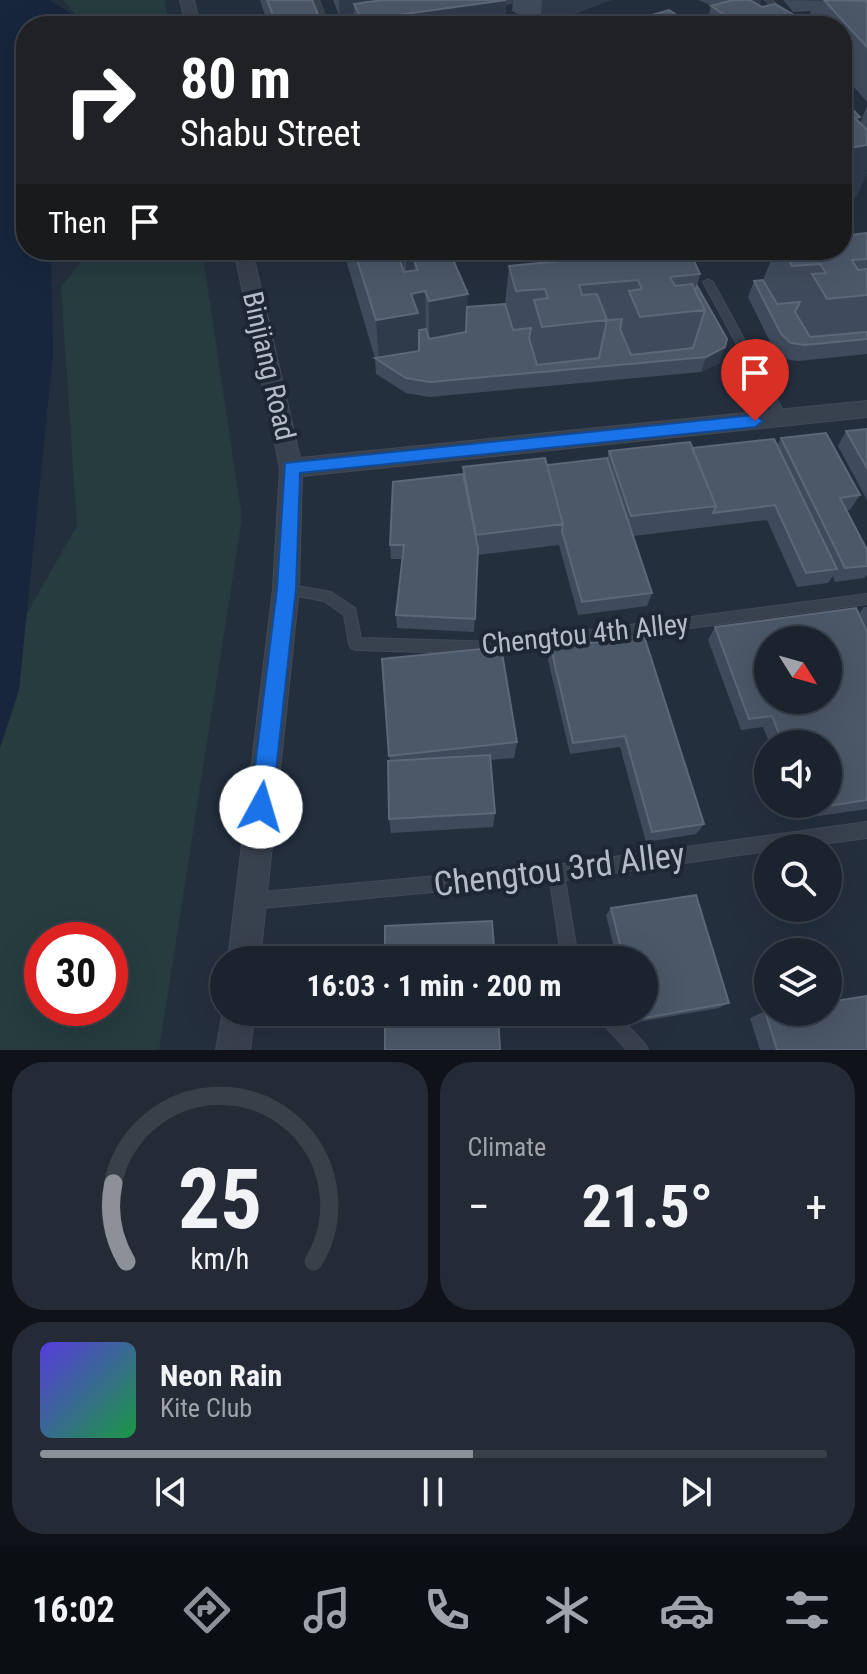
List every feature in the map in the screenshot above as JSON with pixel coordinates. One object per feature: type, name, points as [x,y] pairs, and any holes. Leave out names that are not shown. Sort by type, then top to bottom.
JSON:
[{"type":"street","name":"Binjiang Road","points":[[245,260],[291,468],[286,589],[245,946]]},
{"type":"street","points":[[291,468],[867,409]]},
{"type":"street","points":[[233,1050],[236,1026]]},
{"type":"lane","points":[[482,8],[516,0]]},
{"type":"lane","points":[[768,0],[783,16]]},
{"type":"lane","points":[[708,282],[782,418]]},
{"type":"lane","name":"Chengtou 4th Alley","points":[[286,589],[327,596],[350,612],[356,644],[499,648],[867,599]]},
{"type":"lane","name":"Chengtou 3rd Alley","points":[[250,901],[556,873],[867,830]]},
{"type":"lane","points":[[556,873],[568,946]]},
{"type":"lane","points":[[617,1026],[639,1050]]},
{"type":"green space","points":[[63,0],[165,0],[167,16],[77,16]]},
{"type":"green space","points":[[82,260],[203,260],[242,518],[159,1050],[0,1050],[0,742],[27,613],[77,526],[61,287]]},
{"type":"water","points":[[0,0],[49,0],[75,16],[16,16],[16,260],[51,260],[53,354],[19,690],[0,748]]},
{"type":"building","points":[[267,0],[312,0],[319,16],[273,16]]},
{"type":"building","points":[[382,0],[506,0],[391,16],[360,16],[354,4]]},
{"type":"building","points":[[733,0],[750,0],[762,7],[775,4],[794,15],[726,16],[711,6]]},
{"type":"building","points":[[824,0],[867,1],[867,47],[852,31],[852,16],[839,16]]},
{"type":"building","points":[[669,10],[678,16],[648,16]]},
{"type":"building","points":[[852,109],[860,117],[855,118],[867,130],[867,145],[852,147]]},
{"type":"building","points":[[867,233],[867,259],[852,260],[852,235]]},
{"type":"building","points":[[357,260],[400,260],[404,272],[418,270],[414,261],[453,260],[468,294],[429,301],[425,291],[411,294],[418,313],[376,320]]},
{"type":"building","points":[[571,260],[694,260],[700,274],[670,277],[675,286],[692,284],[705,310],[640,317],[629,291],[642,289],[638,280],[579,285],[582,295],[597,294],[607,320],[542,327],[534,300],[548,298],[545,289],[516,291],[509,266]]},
{"type":"building","points":[[789,260],[852,260],[858,270],[867,269],[867,295],[827,299],[812,274],[826,273],[820,264],[792,266]]},
{"type":"building","points":[[763,280],[777,304],[800,302],[795,312],[810,337],[867,332],[867,339],[805,345],[791,343],[781,334],[754,281]]},
{"type":"building","points":[[697,286],[727,339],[725,347],[706,357],[430,382],[406,378],[375,358],[419,351],[419,330],[426,329],[429,339],[466,332],[467,307],[505,304],[513,330],[531,328],[529,338],[537,365],[599,358],[607,320],[622,319],[620,329],[631,355],[693,348],[705,310],[695,291]]},
{"type":"building","points":[[867,429],[867,468],[846,431]]},
{"type":"building","points":[[826,433],[860,495],[840,498],[867,550],[867,566],[845,568],[781,438]]},
{"type":"building","points":[[774,439],[837,569],[806,573],[775,505],[713,513],[716,506],[692,448]]},
{"type":"building","points":[[690,442],[716,506],[631,516],[609,451]]},
{"type":"building","points":[[545,458],[563,524],[476,535],[463,467]]},
{"type":"building","points":[[607,458],[652,593],[582,602],[547,465]]},
{"type":"building","points":[[463,474],[478,548],[475,619],[396,615],[404,545],[390,545],[393,482]]},
{"type":"building","points":[[856,608],[867,632],[867,800],[842,804],[842,730],[778,730],[772,716],[749,719],[715,627]]},
{"type":"building","points":[[644,636],[704,824],[652,832],[625,736],[573,743],[551,648]]},
{"type":"building","points":[[501,647],[517,742],[389,756],[382,659]]},
{"type":"building","points":[[490,755],[495,813],[389,819],[388,761]]},
{"type":"building","points":[[696,895],[729,1003],[658,1016],[658,946],[620,946],[611,908]]},
{"type":"building","points":[[492,921],[494,946],[385,946],[385,926]]},
{"type":"building","points":[[867,996],[867,1050],[777,1050],[770,1026],[842,1026],[842,1000]]},
{"type":"building","points":[[385,1026],[499,1026],[500,1050],[385,1050]]},
{"type":"route","points":[[261,807],[286,589],[291,468],[755,421]]}]
